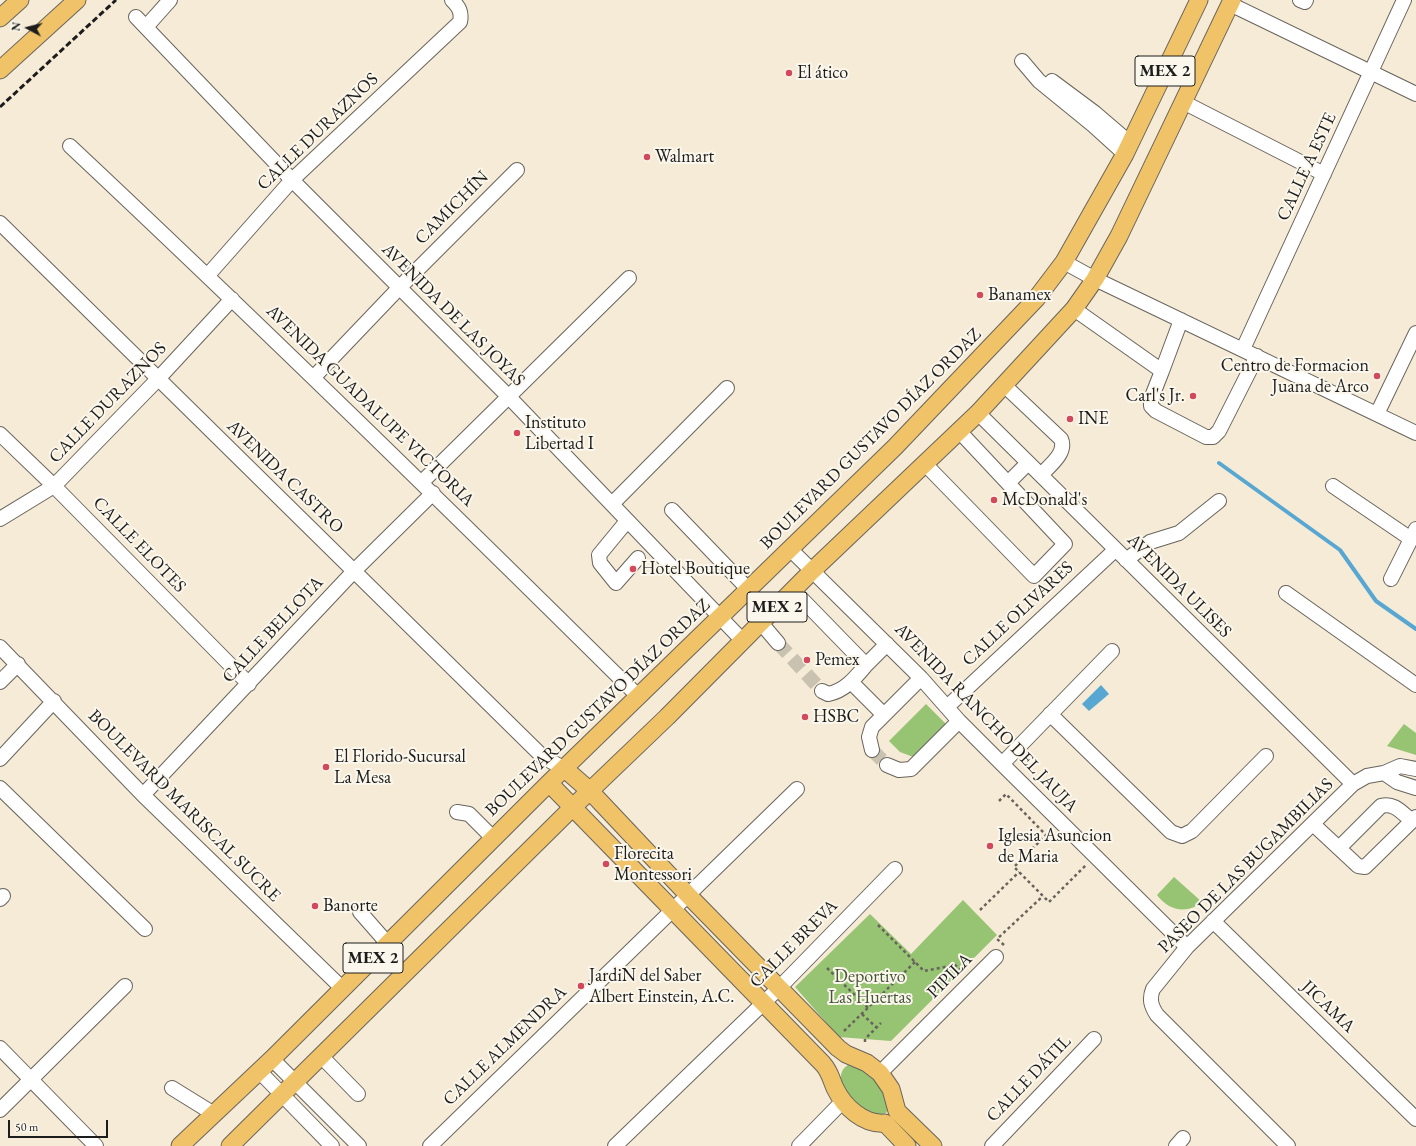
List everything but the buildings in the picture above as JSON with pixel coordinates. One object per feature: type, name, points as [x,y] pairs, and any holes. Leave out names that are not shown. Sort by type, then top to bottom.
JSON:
[{"type":"main road","points":[[0,18],[20,0]]},
{"type":"main road","points":[[0,70],[77,0]]},
{"type":"main road","name":"BOULEVARD GUSTAVO DÍAZ ORDAZ","points":[[180,1146],[272,1059],[549,783],[639,697],[720,616],[791,550],[975,365],[1036,299],[1064,262],[1125,152],[1199,0]]},
{"type":"main road","name":"MEX 2","points":[[230,1146],[574,807],[667,718],[813,570],[926,465],[1005,386],[1074,309],[1095,279],[1122,229],[1231,2]]},
{"type":"main road","points":[[565,768],[779,988],[846,1054],[867,1063],[880,1073],[891,1089],[898,1111],[933,1146]]},
{"type":"main road","points":[[549,783],[829,1071],[836,1090],[843,1101],[867,1122],[876,1124],[885,1123],[893,1118],[898,1111]]},
{"type":"main road","points":[[829,1071],[836,1062],[846,1054]]},
{"type":"main road","points":[[885,1123],[907,1146]]},
{"type":"street","name":"AVENIDA DE LAS JOYAS","points":[[170,0],[141,22],[292,180],[508,396],[743,641]]},
{"type":"street","name":"CALLE DURAZNOS","points":[[208,275],[292,180],[460,22],[462,14],[459,7],[452,0]]},
{"type":"street","points":[[1300,0],[1305,2],[1306,0]]},
{"type":"street","name":"CALLE A ESTE","points":[[1243,349],[1404,0]]},
{"type":"street","points":[[1231,2],[1416,94]]},
{"type":"street","points":[[1022,61],[1095,113],[1125,152],[1093,124],[1063,102],[1039,81],[1022,61]]},
{"type":"street","points":[[1183,102],[1324,174]]},
{"type":"street","name":"AVENIDA GUADALUPE VICTORIA","points":[[70,146],[208,275],[433,492],[639,697]]},
{"type":"street","name":"CAMICHÍN","points":[[314,378],[399,288],[517,170]]},
{"type":"street","name":"AVENIDA CASTRO","points":[[0,224],[157,380],[355,570],[543,757],[565,768]]},
{"type":"street","points":[[1064,262],[1095,279],[1416,433]]},
{"type":"street","points":[[422,482],[629,278]]},
{"type":"street","name":"CALLE DURAZNOS","points":[[0,519],[54,486],[157,380],[232,299]]},
{"type":"street","points":[[1074,309],[1162,371]]},
{"type":"street","points":[[1182,320],[1151,399],[1151,406],[1156,411],[1206,437],[1214,437],[1219,431],[1257,356]]},
{"type":"street","points":[[1377,414],[1416,333]]},
{"type":"street","points":[[1005,386],[1060,439],[1063,445],[1062,452],[1041,475]]},
{"type":"street","points":[[612,504],[727,388]]},
{"type":"street","name":"AVENIDA ULISES","points":[[978,413],[1353,784]]},
{"type":"street","points":[[926,465],[1034,576],[1065,544],[960,431]]},
{"type":"street","name":"CALLE ELOTES","points":[[0,434],[54,486],[248,684]]},
{"type":"street","points":[[1008,483],[1028,463]]},
{"type":"street","points":[[1333,486],[1414,534],[1391,579]]},
{"type":"street","name":"CALLE BELLOTA","points":[[143,795],[355,570],[433,492]]},
{"type":"street","points":[[1126,560],[1150,542],[1179,533],[1219,501]]},
{"type":"street","points":[[672,510],[748,589]]},
{"type":"street","points":[[627,521],[599,555],[600,563],[616,583],[638,558]]},
{"type":"street","name":"AVENIDA RANCHO DEL JAUJA","points":[[791,550],[921,678],[959,721],[1187,947]]},
{"type":"street","name":"CALLE OLIVARES","points":[[947,707],[1115,550]]},
{"type":"street","points":[[794,590],[866,665]]},
{"type":"street","points":[[1286,593],[1416,685]]},
{"type":"street","points":[[761,623],[778,643]]},
{"type":"street","points":[[822,691],[828,694],[834,693],[851,682],[887,644]]},
{"type":"street","name":"BOULEVARD MARISCAL SUCRE","points":[[0,647],[54,701],[143,795],[343,989]]},
{"type":"street","points":[[1002,764],[1112,651]]},
{"type":"street","points":[[0,682],[18,664]]},
{"type":"street","points":[[872,750],[869,738],[872,727],[921,678]]},
{"type":"street","points":[[851,682],[884,715]]},
{"type":"street","points":[[0,760],[54,701]]},
{"type":"street","points":[[1050,714],[1171,832],[1182,836],[1192,831],[1266,756]]},
{"type":"street","points":[[887,765],[899,770],[911,769],[959,721]]},
{"type":"street","points":[[543,757],[549,783]]},
{"type":"street","name":"PASEO DE LAS BUGAMBILIAS","points":[[1288,1146],[1157,1015],[1151,1003],[1150,996],[1153,989],[1187,947],[1314,825],[1353,784],[1368,776],[1384,773],[1400,766],[1416,769]]},
{"type":"street","points":[[1384,773],[1397,782],[1416,788]]},
{"type":"street","points":[[0,788],[145,929]]},
{"type":"street","name":"CALLE ALMENDRA","points":[[430,1146],[797,789]]},
{"type":"street","points":[[1314,825],[1358,866],[1364,867],[1413,819],[1394,806],[1387,804],[1381,806],[1339,848]]},
{"type":"street","points":[[457,812],[469,814],[494,839]]},
{"type":"street","name":"CALLE BREVA","points":[[615,1146],[779,988],[895,869]]},
{"type":"street","points":[[360,912],[388,944]]},
{"type":"street","name":"JICAMA","points":[[1213,921],[1416,1119]]},
{"type":"street","name":"PIPILA","points":[[880,1073],[996,957]]},
{"type":"street","points":[[0,1110],[125,986]]},
{"type":"street","name":"CALLE DÁTIL","points":[[992,1146],[1094,1039]]},
{"type":"street","points":[[0,1048],[96,1146]]},
{"type":"street","points":[[321,1056],[358,1094]]},
{"type":"street","points":[[272,1059],[359,1146]]},
{"type":"street","points":[[259,1071],[332,1146]]},
{"type":"street","points":[[172,1088],[214,1114]]},
{"type":"street","points":[[799,1146],[843,1101]]},
{"type":"path","points":[[999,801],[1006,794],[1046,835],[1014,867],[1050,902],[1095,856]]},
{"type":"path","points":[[980,910],[1019,872]]},
{"type":"path","points":[[1000,937],[1043,896]]},
{"type":"path","points":[[878,925],[924,970],[955,965],[973,980]]},
{"type":"path","points":[[844,1031],[915,962]]},
{"type":"path","points":[[827,968],[868,1008]]},
{"type":"path","points":[[862,1014],[877,1028]]},
{"type":"path","points":[[865,1042],[865,1039],[881,1023]]},
{"type":"green space","points":[[926,704],[948,726],[916,758],[900,752],[889,741]]},
{"type":"green space","points":[[1404,724],[1416,733],[1416,755],[1387,746]]},
{"type":"green space","points":[[1174,877],[1202,902],[1190,908],[1178,909],[1161,900],[1157,895]]},
{"type":"green space","name":"Deportivo Las Huertas","points":[[963,900],[997,935],[891,1041],[839,1037],[795,987],[870,914],[911,954]]},
{"type":"green space","points":[[848,1065],[856,1065],[877,1079],[890,1106],[886,1113],[878,1114],[869,1111],[860,1106],[851,1098],[841,1080],[842,1072]]},
{"type":"water","points":[[1101,685],[1109,694],[1089,711],[1082,704]]},
{"type":"waterway","points":[[1219,463],[1340,550],[1376,601],[1416,629]]},
{"type":"tunnel","points":[[778,643],[822,691]]},
{"type":"tunnel","points":[[872,750],[887,765]]},
{"type":"railway","points":[[0,107],[116,0]]},
{"type":"place","name":"El ático","points":[[789,73]]},
{"type":"place","name":"Walmart","points":[[647,157]]},
{"type":"place","name":"Banamex","points":[[980,295]]},
{"type":"place","name":"Centro de Formacion Juana de Arco","points":[[1377,376]]},
{"type":"place","name":"Carl's Jr.","points":[[1193,396]]},
{"type":"place","name":"INE","points":[[1070,419]]},
{"type":"place","name":"Instituto Libertad I","points":[[517,433]]},
{"type":"place","name":"McDonald's","points":[[994,500]]},
{"type":"place","name":"Hotel Boutique","points":[[633,569]]},
{"type":"place","name":"Pemex","points":[[807,660]]},
{"type":"place","name":"HSBC","points":[[805,717]]},
{"type":"place","name":"El Florido-Sucursal La Mesa","points":[[326,767]]},
{"type":"place","name":"Iglesia Asuncion de Maria","points":[[990,846]]},
{"type":"place","name":"Florecita Montessori","points":[[606,864]]},
{"type":"place","name":"Banorte","points":[[315,906]]},
{"type":"place","name":"JardiN del Saber Albert Einstein, A.C.","points":[[581,986]]}]
